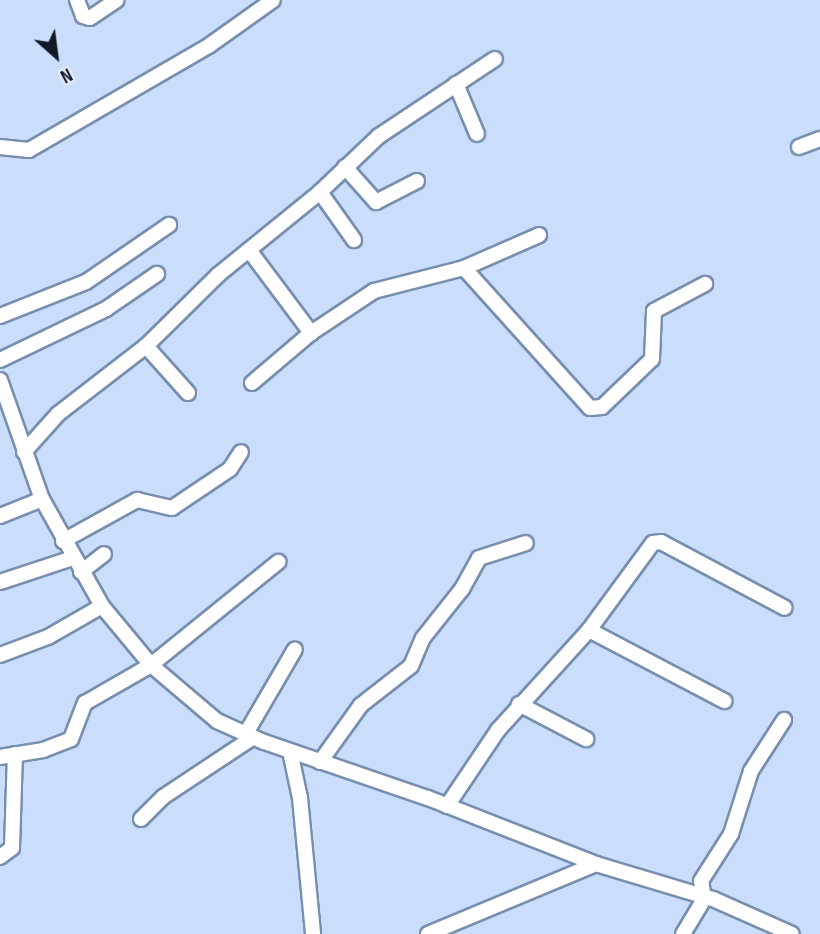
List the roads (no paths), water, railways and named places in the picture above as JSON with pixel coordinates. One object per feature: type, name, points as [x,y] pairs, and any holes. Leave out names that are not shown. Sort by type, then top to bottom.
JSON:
[{"type":"street","points":[[77,0],[83,16],[90,18],[117,0]]},
{"type":"street","points":[[0,147],[30,150],[209,45],[273,0]]},
{"type":"street","points":[[24,452],[71,403],[146,346],[379,136],[495,59]]},
{"type":"street","points":[[456,85],[477,134]]},
{"type":"street","points":[[799,146],[820,139]]},
{"type":"street","points":[[345,167],[376,202],[417,181]]},
{"type":"street","points":[[320,192],[354,240]]},
{"type":"street","points":[[0,316],[86,282],[169,225]]},
{"type":"street","points":[[252,383],[312,333],[368,294],[464,268],[539,235]]},
{"type":"street","points":[[250,250],[312,333]]},
{"type":"street","points":[[464,268],[590,408],[602,407],[652,359],[654,311],[705,284]]},
{"type":"street","points":[[0,360],[106,309],[157,274]]},
{"type":"street","points":[[146,346],[188,393]]},
{"type":"street","points":[[0,380],[41,499],[102,606],[151,665],[206,713],[249,736],[447,806],[596,864],[704,899],[792,934]]},
{"type":"street","points":[[63,541],[137,500],[167,509],[177,505],[230,469],[241,453]]},
{"type":"street","points":[[0,516],[41,499]]},
{"type":"street","points":[[447,806],[519,704],[589,630],[647,548],[661,542],[785,608]]},
{"type":"street","points":[[320,762],[361,705],[411,666],[423,638],[462,589],[479,558],[526,543]]},
{"type":"street","points":[[81,572],[104,554]]},
{"type":"street","points":[[0,582],[73,558]]},
{"type":"street","points":[[0,757],[59,746],[71,739],[85,702],[151,665],[278,562]]},
{"type":"street","points":[[0,655],[48,637],[102,606]]},
{"type":"street","points":[[589,630],[724,701]]},
{"type":"street","points":[[141,819],[163,797],[249,736],[295,649]]},
{"type":"street","points":[[519,704],[586,739]]},
{"type":"street","points":[[684,934],[704,899],[701,881],[731,834],[751,771],[784,720]]},
{"type":"street","points":[[290,751],[300,798],[313,934]]},
{"type":"street","points":[[0,857],[12,848],[15,754]]},
{"type":"street","points":[[428,934],[596,864]]}]
